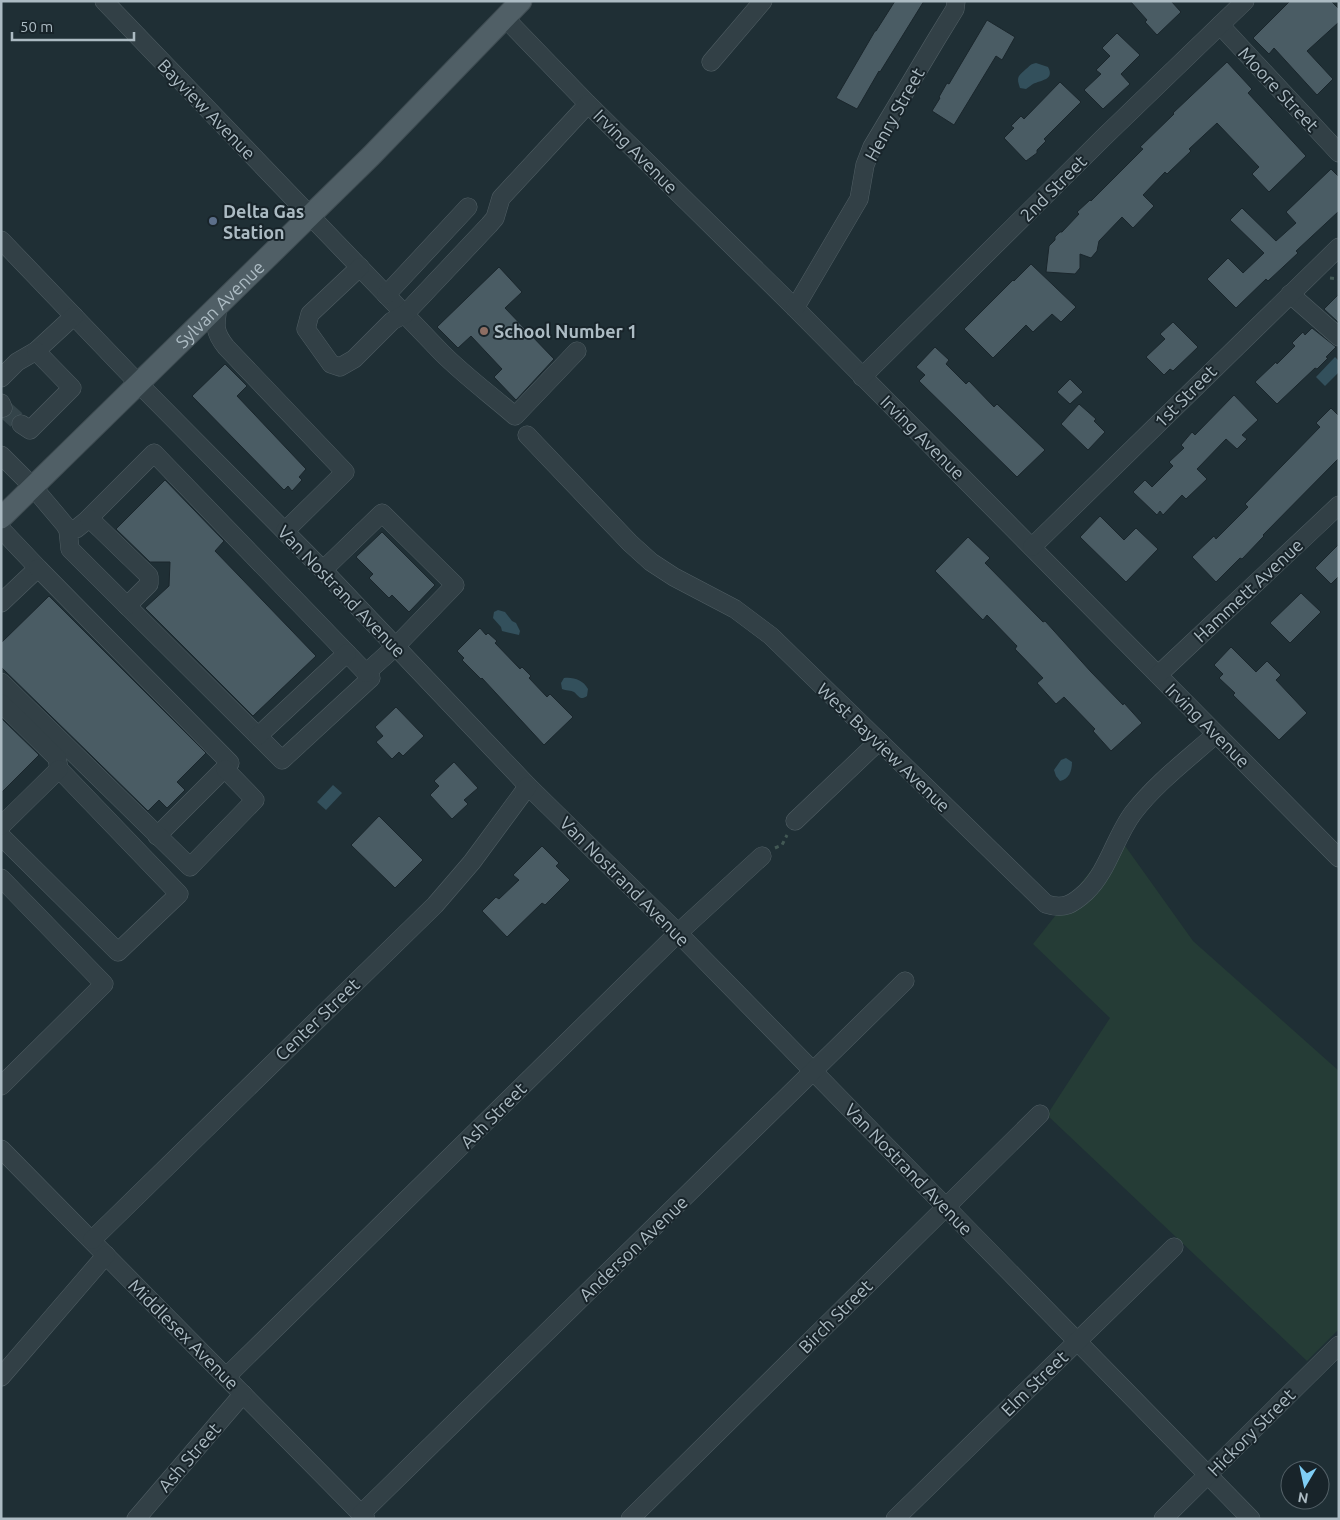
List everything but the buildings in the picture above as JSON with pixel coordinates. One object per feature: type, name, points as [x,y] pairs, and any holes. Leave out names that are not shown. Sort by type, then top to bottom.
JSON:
[{"type":"main road","name":"Sylvan Avenue","points":[[1,518],[414,113],[521,1]]},
{"type":"street","name":"Bayview Avenue","points":[[104,1],[310,216]]},
{"type":"street","points":[[711,62],[763,1]]},
{"type":"street","name":"Henry Street","points":[[795,308],[859,199],[864,165],[872,147],[955,9],[956,1]]},
{"type":"street","name":"2nd Street","points":[[862,377],[1245,1]]},
{"type":"street","name":"Irving Avenue","points":[[505,18],[588,104],[795,308],[1339,858]]},
{"type":"street","name":"Moore Street","points":[[1220,25],[1339,153]]},
{"type":"street","points":[[360,267],[310,314],[307,323],[306,329],[332,364],[340,367],[354,359],[392,321],[404,314],[495,218],[501,198],[588,104]]},
{"type":"street","points":[[386,295],[468,207]]},
{"type":"street","points":[[310,216],[461,372],[515,416],[577,351]]},
{"type":"street","name":"Van Nostrand Avenue","points":[[1,240],[139,384],[323,570],[528,786],[678,933],[1251,1519]]},
{"type":"street","name":"1st Street","points":[[1032,547],[1339,247]]},
{"type":"street","points":[[1290,294],[1339,337]]},
{"type":"street","points":[[218,307],[215,326],[217,336],[226,348],[345,472],[285,532]]},
{"type":"street","points":[[1,378],[17,362],[36,351],[74,316]]},
{"type":"street","points":[[21,424],[30,430],[72,388],[36,351]]},
{"type":"street","name":"West Bayview Avenue","points":[[526,435],[630,543],[651,562],[674,577],[735,609],[758,625],[1046,904],[1056,907],[1065,906],[1087,891],[1100,875],[1119,834],[1133,813],[1152,792],[1216,734]]},
{"type":"street","points":[[1,455],[33,487],[68,530],[70,549],[282,760],[371,678],[154,453],[89,518],[76,529],[68,530]]},
{"type":"street","name":"Hammett Avenue","points":[[1158,675],[1339,505]]},
{"type":"street","points":[[323,570],[382,513],[455,586],[366,674]]},
{"type":"street","points":[[89,518],[149,576],[148,584],[128,606]]},
{"type":"street","points":[[1,529],[38,568],[91,630],[227,766],[256,800],[190,867],[1,682]]},
{"type":"street","points":[[1,603],[38,568]]},
{"type":"street","points":[[258,736],[347,653]]},
{"type":"street","points":[[1,703],[57,758],[59,769],[179,894],[118,952],[1,836]]},
{"type":"street","points":[[795,821],[879,741]]},
{"type":"street","points":[[157,836],[227,766]]},
{"type":"street","points":[[1,826],[59,769]]},
{"type":"street","name":"Center Street","points":[[92,1240],[434,905],[472,862],[528,786]]},
{"type":"street","name":"Ash Street","points":[[226,1377],[678,933],[762,856]]},
{"type":"street","points":[[1,878],[104,984],[1,1086]]},
{"type":"street","name":"Anderson Avenue","points":[[364,1516],[905,981]]},
{"type":"street","name":"Birch Street","points":[[630,1519],[1040,1114]]},
{"type":"street","name":"Middlesex Avenue","points":[[1,1148],[364,1516]]},
{"type":"street","name":"Elm Street","points":[[895,1519],[1174,1247]]},
{"type":"street","points":[[1,1378],[106,1255]]},
{"type":"street","name":"Hickory Street","points":[[1163,1519],[1339,1346]]},
{"type":"street","name":"Ash Street","points":[[136,1519],[243,1394]]},
{"type":"path","points":[[762,856],[782,845],[795,821]]},
{"type":"green space","points":[[1118,836],[1193,941],[1339,1071],[1339,1329],[1307,1361],[1047,1115],[1110,1018],[1033,944]]},
{"type":"water","points":[[1036,63],[1048,67],[1050,75],[1026,89],[1020,88],[1018,79],[1020,75],[1030,65]]},
{"type":"water","points":[[1335,357],[1339,361],[1339,372],[1325,386],[1316,377]]},
{"type":"water","points":[[498,610],[505,612],[516,623],[520,631],[519,635],[502,631],[493,618],[494,612]]},
{"type":"water","points":[[564,678],[575,679],[584,683],[588,689],[587,696],[581,698],[573,691],[562,689],[561,683]]},
{"type":"water","points":[[1066,758],[1072,762],[1071,768],[1068,776],[1060,781],[1054,770],[1061,760]]},
{"type":"water","points":[[333,785],[342,793],[326,810],[317,802]]},
{"type":"tunnel","points":[[3,408],[21,424]]},
{"type":"place","name":"Delta Gas Station","points":[[213,221]]},
{"type":"place","name":"School Number 1","points":[[484,331]]}]
